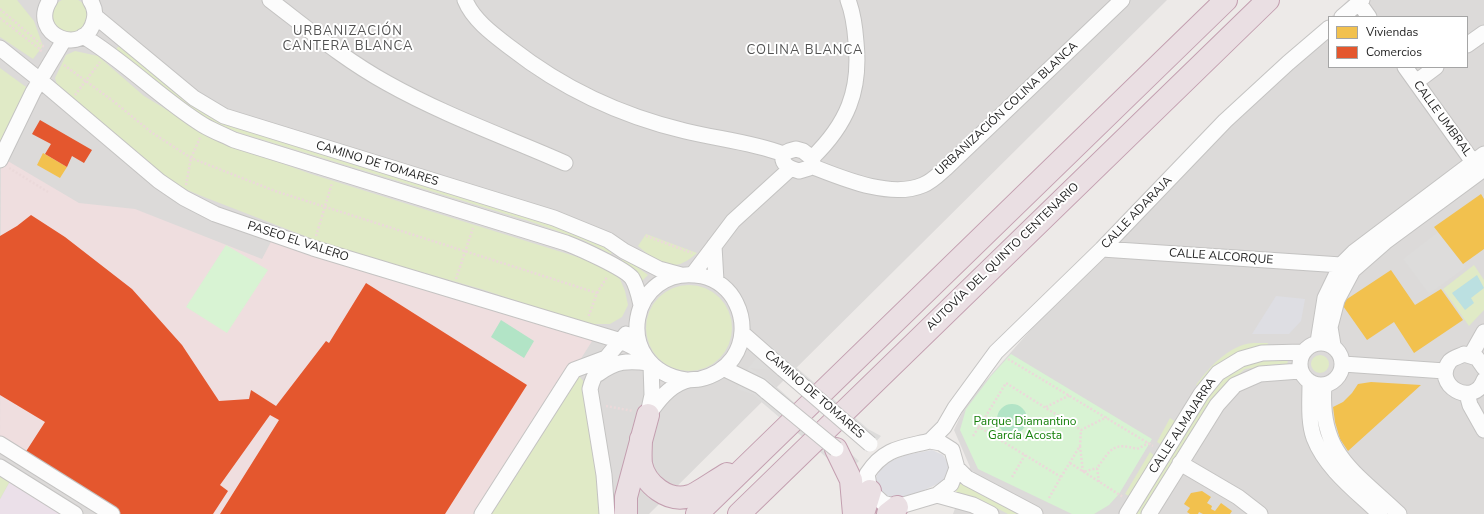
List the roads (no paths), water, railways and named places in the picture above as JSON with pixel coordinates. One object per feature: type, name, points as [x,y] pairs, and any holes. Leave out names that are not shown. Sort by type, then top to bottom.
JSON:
[{"type":"highway","points":[[697,514],[1226,0]]},
{"type":"highway","name":"AUTOVÍA DEL QUINTO CENTENARIO","points":[[739,514],[755,505],[1268,0]]},
{"type":"highway","points":[[626,514],[626,497],[640,439],[648,415]]},
{"type":"highway","points":[[640,439],[641,464],[648,479],[657,490],[670,496],[689,496],[754,459]]},
{"type":"highway","points":[[836,449],[851,480],[854,514]]},
{"type":"highway","points":[[863,514],[868,482]]},
{"type":"street","points":[[270,0],[344,55],[387,83],[439,109],[565,163]]},
{"type":"street","points":[[465,0],[468,7],[477,19],[517,53],[539,69],[604,105],[660,125],[765,148],[783,154],[789,151],[803,151],[812,162]]},
{"type":"street","points":[[783,154],[782,160],[790,169],[799,171],[805,170],[839,127],[847,113],[854,88],[858,55],[855,29],[848,0]]},
{"type":"street","name":"URBANIZACIÓN COLINA BLANCA","points":[[812,162],[858,183],[896,189],[923,185],[948,166],[1122,0]]},
{"type":"street","points":[[1343,16],[1360,1],[1368,16]]},
{"type":"street","points":[[43,4],[47,26],[51,32],[64,40],[77,39],[89,31],[92,5]]},
{"type":"street","name":"CAMINO DE TOMARES","points":[[92,5],[194,98],[224,116],[554,218],[608,240],[659,269],[687,275]]},
{"type":"street","name":"CALLE ADARAJA","points":[[930,441],[944,427],[955,408],[996,352],[1102,249],[1225,121],[1288,63],[1328,29]]},
{"type":"street","points":[[1468,44],[1484,33]]},
{"type":"street","name":"CAMINO DE TOMARES","points":[[83,36],[108,52],[182,111],[205,126],[234,140],[477,214],[566,243],[597,256],[631,277],[638,291],[639,312]]},
{"type":"street","points":[[3,163],[32,92],[41,80],[64,40]]},
{"type":"street","name":"PASEO EL VALERO","points":[[0,48],[41,80],[68,105],[158,181],[184,198],[215,214],[313,248],[621,341],[647,359]]},
{"type":"street","name":"CALLE UMBRAL","points":[[1406,68],[1480,164]]},
{"type":"street","points":[[1416,82],[1435,68]]},
{"type":"street","points":[[1318,342],[1325,298],[1341,265],[1354,252],[1480,164]]},
{"type":"street","points":[[1317,384],[1333,382],[1341,372],[1343,364],[1341,356],[1333,345],[1330,327],[1344,284],[1353,270],[1480,164]]},
{"type":"street","points":[[687,275],[745,209],[790,169]]},
{"type":"street","points":[[714,246],[716,281]]},
{"type":"street","name":"CALLE ALCORQUE","points":[[1102,249],[1341,265]]},
{"type":"street","points":[[593,378],[612,364],[647,359],[667,376],[686,380],[699,380],[712,375],[723,368],[736,352],[742,333],[741,316],[735,300],[729,292],[716,281],[687,275],[666,279],[654,287],[621,341],[606,358],[593,378],[590,389],[604,475],[607,514]]},
{"type":"street","points":[[639,312],[636,332],[647,359],[652,394],[648,415]]},
{"type":"street","points":[[1471,355],[1484,332]]},
{"type":"street","name":"CAMINO DE TOMARES","points":[[742,333],[870,444],[890,451]]},
{"type":"street","points":[[1333,345],[1326,342],[1311,344],[1303,352],[1299,361],[1300,371],[1317,384],[1328,434],[1334,448],[1345,464],[1399,514]]},
{"type":"street","name":"CALLE ALMAJARRA","points":[[1127,514],[1202,394],[1218,373],[1241,359],[1262,353],[1303,352]]},
{"type":"street","points":[[1484,368],[1477,358],[1464,354],[1450,360],[1446,371],[1447,382],[1454,391],[1467,394],[1474,392],[1484,380]]},
{"type":"street","points":[[482,514],[574,370],[606,358]]},
{"type":"street","points":[[1343,364],[1446,371]]},
{"type":"street","points":[[723,368],[760,386],[836,449],[868,482],[883,503],[892,510],[937,495],[951,484],[957,468]]},
{"type":"street","name":"CALLE ALMAJARRA","points":[[1149,514],[1217,405],[1235,385],[1260,374],[1300,371]]},
{"type":"street","points":[[648,415],[662,395],[686,380]]},
{"type":"street","points":[[1317,384],[1310,417],[1314,437],[1323,456],[1334,470],[1380,514]]},
{"type":"street","points":[[1467,394],[1470,405],[1484,430]]},
{"type":"street","points":[[955,408],[950,429],[952,450],[957,468],[973,482],[1035,514]]},
{"type":"street","points":[[868,482],[875,462],[890,451],[930,441],[941,443],[952,450]]},
{"type":"street","points":[[0,444],[112,514]]},
{"type":"street","points":[[1180,464],[1238,497],[1260,514]]},
{"type":"street","points":[[0,467],[75,514]]},
{"type":"street","points":[[937,495],[973,505],[991,514]]},
{"type":"water","points":[[1477,275],[1484,288],[1471,298],[1474,303],[1465,310],[1452,293]]},
{"type":"district","name":"URBANIZACIÓN CANTERA BLANCA","points":[[348,40]]},
{"type":"district","name":"COLINA BLANCA","points":[[805,51]]},
{"type":"park label","name":"Parque Diamantino García Acosta","points":[[1025,429]]}]
